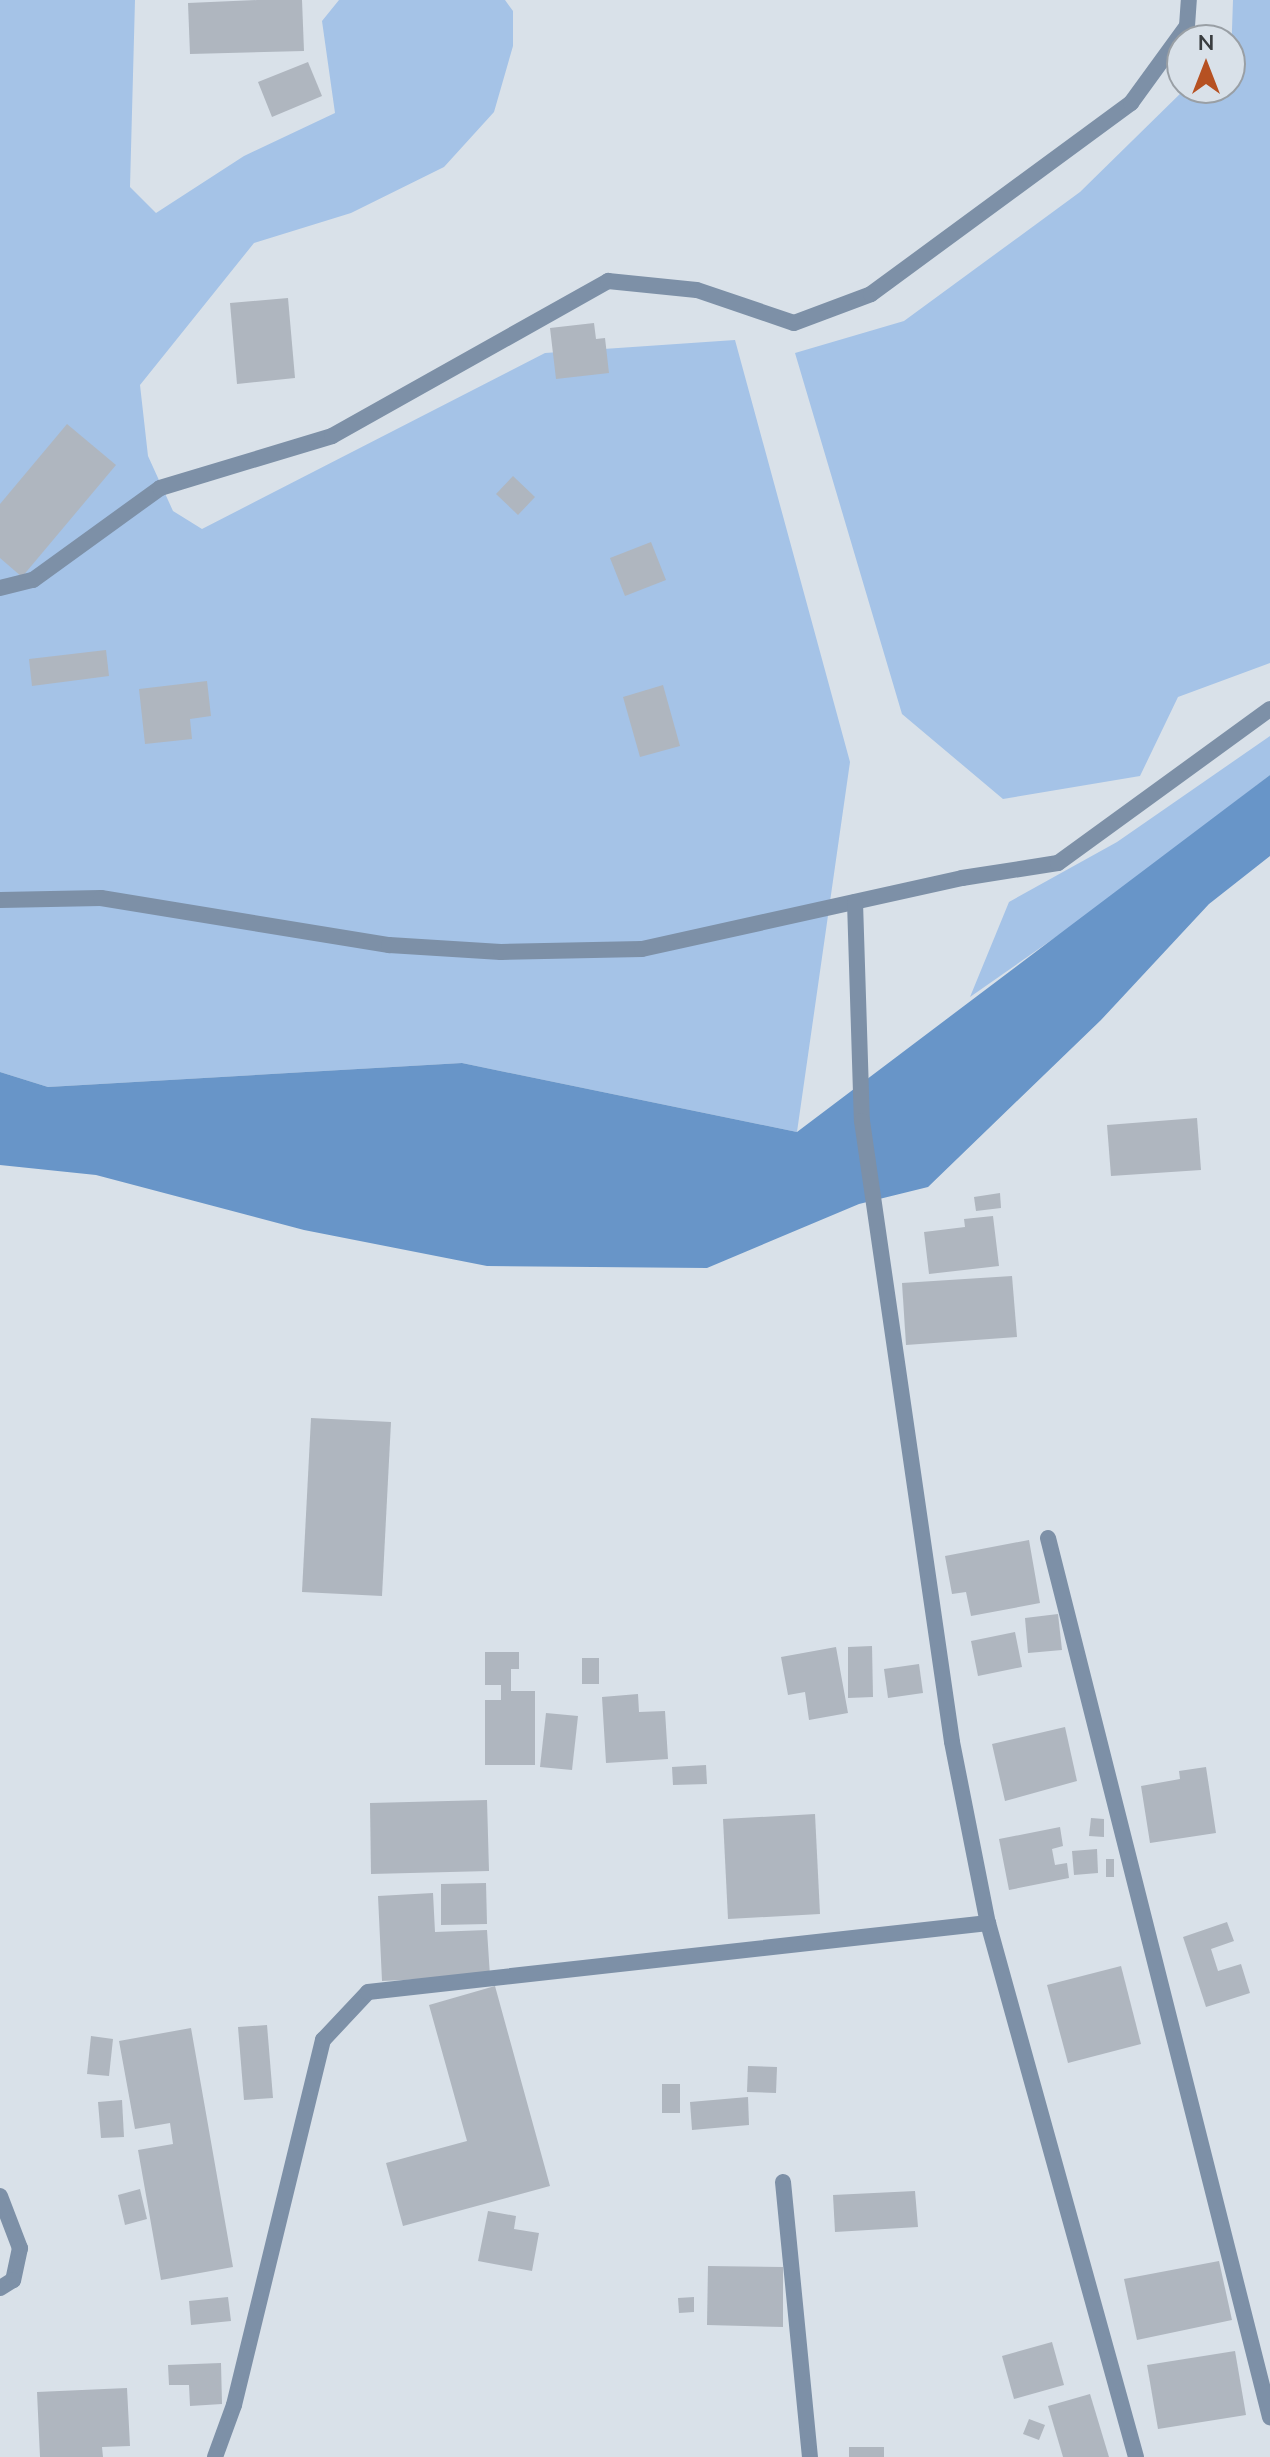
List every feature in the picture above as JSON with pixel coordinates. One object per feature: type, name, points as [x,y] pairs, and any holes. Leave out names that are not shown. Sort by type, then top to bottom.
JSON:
[{"type":"street","points":[[0,588],[33,580],[160,488],[332,436],[608,281],[697,290],[794,323],[871,294],[1131,103],[1187,26],[1189,0]]},
{"type":"street","points":[[0,900],[101,898],[389,945],[501,952],[642,949],[855,902],[1058,863],[1270,709]]},
{"type":"street","points":[[855,902],[862,1121],[897,1345],[952,1742],[988,1923],[1136,2457]]},
{"type":"street","points":[[1048,1538],[1270,2417]]},
{"type":"street","points":[[215,2457],[234,2405],[323,2040],[368,1992],[988,1923]]},
{"type":"street","points":[[783,2182],[810,2457]]},
{"type":"street","points":[[0,2196],[20,2248],[13,2280],[0,2288]]},
{"type":"shaded area","points":[[0,0],[135,0],[130,187],[156,213],[244,156],[335,113],[322,21],[339,0],[505,0],[513,11],[513,46],[494,112],[444,167],[351,213],[254,243],[140,385],[148,456],[173,511],[202,529],[545,353],[735,340],[850,762],[797,1132],[462,1063],[48,1087],[0,1072]]},
{"type":"shaded area","points":[[1233,0],[1270,0],[1270,663],[1178,697],[1140,776],[1003,799],[902,714],[795,353],[904,321],[1080,192],[1170,104],[1246,104],[1246,24],[1232,24]]},
{"type":"shaded area","points":[[1270,736],[1270,775],[1106,902],[970,997],[1009,902],[1117,842]]},
{"type":"shaded area","points":[[1270,775],[1270,856],[1209,904],[1101,1020],[928,1187],[859,1204],[707,1268],[487,1266],[304,1230],[96,1175],[0,1165],[0,1072],[48,1087],[462,1063],[797,1132]]},
{"type":"building","points":[[302,0],[304,51],[190,54],[188,3]]},
{"type":"building","points":[[308,62],[322,96],[272,117],[258,82]]},
{"type":"building","points":[[288,298],[295,378],[237,384],[230,303]]},
{"type":"building","points":[[594,323],[596,339],[605,338],[609,373],[556,379],[550,328]]},
{"type":"building","points":[[67,424],[116,465],[22,577],[0,558],[0,504]]},
{"type":"building","points":[[513,476],[535,497],[518,515],[496,494]]},
{"type":"building","points":[[651,542],[666,580],[625,596],[610,558]]},
{"type":"building","points":[[106,650],[109,676],[32,686],[29,659]]},
{"type":"building","points":[[207,681],[211,716],[190,719],[192,739],[145,744],[139,689]]},
{"type":"building","points":[[663,685],[680,746],[640,757],[623,697]]},
{"type":"building","points":[[1197,1118],[1201,1170],[1111,1176],[1107,1125]]},
{"type":"building","points":[[1000,1193],[1001,1208],[976,1211],[974,1197]]},
{"type":"building","points":[[993,1216],[999,1266],[929,1274],[924,1232],[965,1227],[964,1219]]},
{"type":"building","points":[[1012,1276],[1017,1337],[906,1345],[902,1283]]},
{"type":"building","points":[[311,1418],[391,1422],[382,1596],[302,1592]]},
{"type":"building","points":[[1029,1540],[1040,1603],[971,1616],[966,1592],[952,1594],[945,1556]]},
{"type":"building","points":[[1058,1614],[1062,1650],[1028,1653],[1025,1618]]},
{"type":"building","points":[[1015,1632],[1022,1667],[978,1676],[971,1641]]},
{"type":"building","points":[[872,1646],[873,1697],[848,1698],[848,1647]]},
{"type":"building","points":[[836,1647],[848,1713],[809,1720],[805,1692],[788,1695],[781,1657]]},
{"type":"building","points":[[485,1652],[519,1652],[519,1669],[511,1669],[511,1691],[535,1691],[535,1765],[485,1765],[485,1700],[501,1700],[501,1685],[485,1685]]},
{"type":"building","points":[[582,1658],[599,1658],[599,1684],[582,1684]]},
{"type":"building","points":[[919,1664],[923,1693],[888,1698],[884,1669]]},
{"type":"building","points":[[638,1694],[639,1712],[665,1711],[668,1759],[606,1763],[602,1697]]},
{"type":"building","points":[[546,1713],[578,1716],[572,1770],[540,1767]]},
{"type":"building","points":[[1065,1727],[1077,1781],[1005,1801],[992,1744]]},
{"type":"building","points":[[706,1765],[707,1784],[673,1785],[672,1767]]},
{"type":"building","points":[[1206,1767],[1216,1833],[1150,1843],[1141,1786],[1180,1779],[1179,1771]]},
{"type":"building","points":[[487,1800],[489,1871],[371,1874],[370,1803]]},
{"type":"building","points":[[815,1814],[820,1914],[728,1919],[723,1819]]},
{"type":"building","points":[[1091,1818],[1104,1819],[1104,1837],[1089,1836]]},
{"type":"building","points":[[1060,1827],[1063,1846],[1052,1849],[1055,1865],[1067,1863],[1069,1878],[1009,1890],[999,1839]]},
{"type":"building","points":[[1097,1849],[1098,1873],[1074,1875],[1072,1851]]},
{"type":"building","points":[[1106,1859],[1114,1859],[1114,1877],[1106,1877]]},
{"type":"building","points":[[486,1883],[487,1924],[441,1925],[441,1884]]},
{"type":"building","points":[[433,1893],[435,1932],[487,1930],[490,1976],[382,1981],[378,1896]]},
{"type":"building","points":[[1227,1922],[1234,1941],[1211,1949],[1218,1971],[1241,1964],[1250,1993],[1206,2007],[1183,1937]]},
{"type":"building","points":[[1121,1966],[1141,2044],[1068,2063],[1047,1985]]},
{"type":"building","points":[[495,1986],[550,2186],[403,2226],[386,2163],[467,2141],[429,2005]]},
{"type":"building","points":[[267,2025],[273,2098],[244,2100],[238,2027]]},
{"type":"building","points":[[191,2028],[233,2267],[161,2280],[138,2150],[173,2144],[170,2123],[135,2129],[119,2041]]},
{"type":"building","points":[[91,2036],[113,2039],[109,2076],[87,2074]]},
{"type":"building","points":[[748,2066],[777,2067],[776,2093],[747,2092]]},
{"type":"building","points":[[662,2084],[680,2084],[680,2113],[662,2113]]},
{"type":"building","points":[[748,2097],[749,2125],[692,2130],[690,2102]]},
{"type":"building","points":[[122,2100],[124,2137],[101,2138],[98,2102]]},
{"type":"building","points":[[140,2189],[147,2219],[125,2225],[118,2195]]},
{"type":"building","points":[[915,2191],[918,2227],[835,2232],[833,2195]]},
{"type":"building","points":[[488,2211],[516,2216],[514,2229],[539,2233],[532,2271],[478,2261]]},
{"type":"building","points":[[1219,2261],[1232,2320],[1137,2340],[1124,2279]]},
{"type":"building","points":[[708,2266],[783,2267],[783,2327],[707,2325]]},
{"type":"building","points":[[228,2297],[231,2321],[191,2325],[189,2301]]},
{"type":"building","points":[[694,2297],[694,2312],[679,2313],[678,2298]]},
{"type":"building","points":[[1052,2342],[1064,2385],[1014,2399],[1002,2356]]},
{"type":"building","points":[[1235,2351],[1246,2415],[1158,2429],[1147,2365]]},
{"type":"building","points":[[221,2363],[222,2404],[190,2406],[189,2385],[169,2385],[168,2365]]},
{"type":"building","points":[[127,2388],[130,2446],[102,2447],[103,2457],[40,2457],[37,2392]]},
{"type":"building","points":[[1090,2394],[1109,2457],[1063,2457],[1048,2406]]},
{"type":"building","points":[[1029,2419],[1045,2425],[1039,2440],[1023,2434]]},
{"type":"building","points":[[849,2447],[884,2447],[884,2457],[849,2457]]}]
